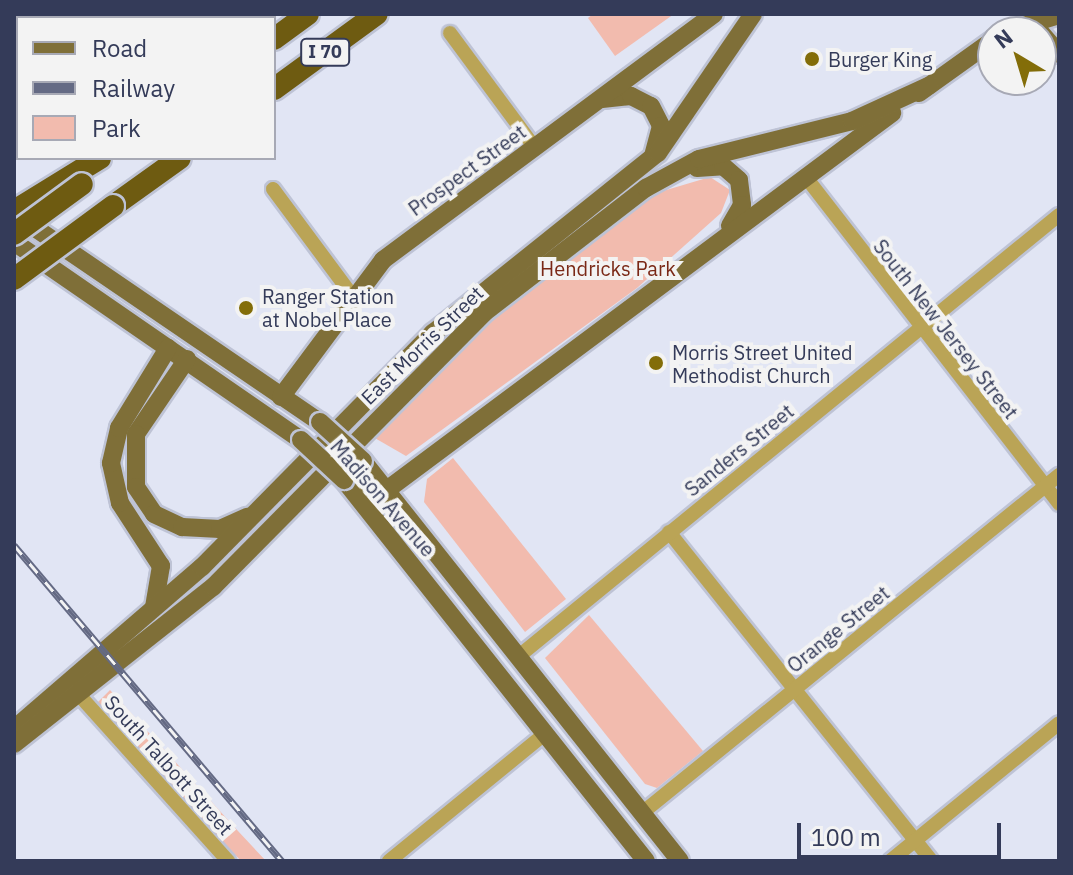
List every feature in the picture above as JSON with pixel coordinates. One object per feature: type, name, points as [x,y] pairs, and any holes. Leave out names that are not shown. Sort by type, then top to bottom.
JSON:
[{"type":"highway","name":"I 70","points":[[276,38],[308,14]]},
{"type":"highway","name":"I 70","points":[[276,88],[377,14]]},
{"type":"highway","points":[[14,234],[98,160]]},
{"type":"highway","points":[[14,212],[111,160]]},
{"type":"highway","points":[[14,279],[177,160]]},
{"type":"main road","name":"Prospect Street","points":[[281,397],[351,294],[395,250],[714,14]]},
{"type":"main road","name":"East Morris Street","points":[[14,729],[150,614],[272,499],[433,333],[648,162],[684,124],[753,14]]},
{"type":"main road","name":"East Morris Street","points":[[388,489],[725,234],[977,51]]},
{"type":"main road","name":"East Morris Street","points":[[14,744],[80,696],[213,587],[484,313],[646,188],[699,159],[852,121],[928,86]]},
{"type":"main road","points":[[602,99],[631,96],[655,111],[661,133],[648,162]]},
{"type":"main road","points":[[646,188],[691,169],[732,170],[742,205],[725,234]]},
{"type":"main road","name":"Madison Avenue","points":[[14,212],[80,262],[320,422],[363,461],[680,861]]},
{"type":"main road","name":"Madison Avenue","points":[[14,242],[301,440],[344,480],[646,861]]},
{"type":"main road","points":[[150,614],[163,574],[116,493],[111,463],[119,428],[168,348]]},
{"type":"main road","points":[[187,359],[136,434],[131,467],[141,498],[164,520],[201,531],[232,525],[272,499]]},
{"type":"street","points":[[450,33],[535,148]]},
{"type":"street","name":"South New Jersey Street","points":[[805,176],[920,329],[1059,504]]},
{"type":"street","points":[[273,189],[351,294]]},
{"type":"street","name":"Sanders Street","points":[[519,656],[1059,215]]},
{"type":"street","name":"Orange Street","points":[[642,813],[1059,475]]},
{"type":"street","points":[[669,532],[932,861]]},
{"type":"street","name":"South Talbott Street","points":[[80,696],[228,861]]},
{"type":"street","points":[[890,861],[1059,723]]},
{"type":"street","points":[[389,861],[546,733]]},
{"type":"shaded area","points":[[14,14],[118,14],[16,16],[14,73]]},
{"type":"green space","points":[[593,14],[674,14],[615,56],[588,18]]},
{"type":"green space","name":"Hendricks Park","points":[[710,177],[730,190],[721,213],[637,288],[406,456],[373,437],[518,296],[653,194]]},
{"type":"green space","points":[[453,458],[566,599],[525,632],[424,502],[427,479]]},
{"type":"green space","points":[[589,615],[703,751],[657,788],[645,784],[545,658]]},
{"type":"green space","points":[[110,690],[266,861],[241,861],[154,769],[96,704]]},
{"type":"railway","points":[[14,545],[282,861]]},
{"type":"place","name":"Burger King","points":[[812,59]]},
{"type":"place","name":"Ranger Station at Nobel Place","points":[[246,308]]},
{"type":"place","name":"Morris Street United Methodist Church","points":[[656,363]]}]
